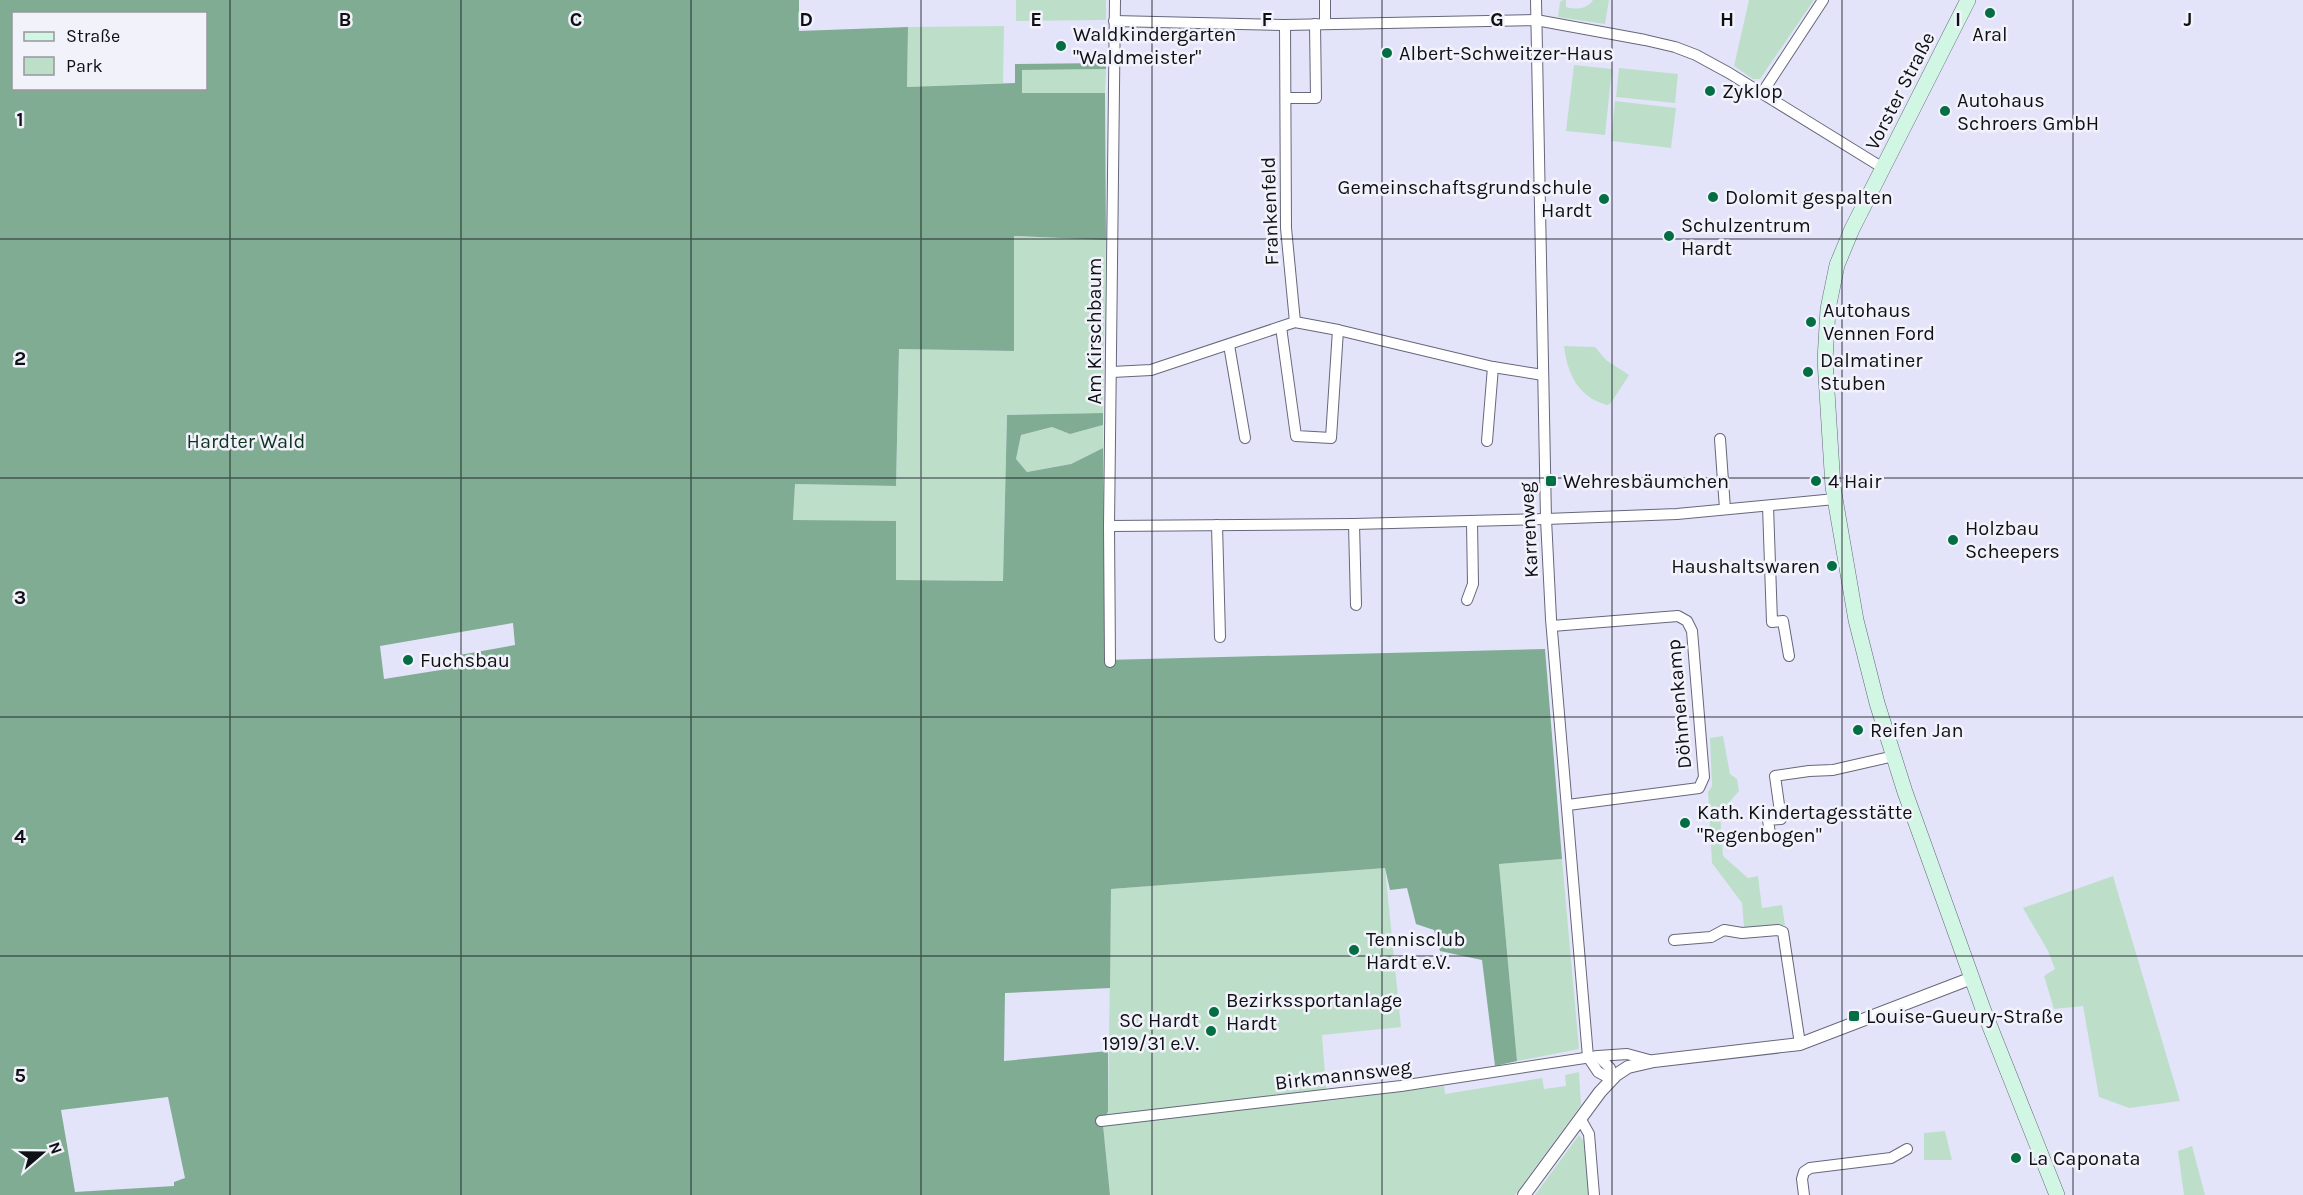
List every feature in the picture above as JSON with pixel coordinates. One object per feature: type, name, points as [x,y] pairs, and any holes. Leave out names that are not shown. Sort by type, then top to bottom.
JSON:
[{"type":"main road","name":"Vorster Straße","points":[[1968,0],[1851,229],[1837,265],[1828,309],[1826,379],[1835,499],[1856,620],[1877,703],[1972,978],[2057,1195]]},
{"type":"street","name":"Am Kirschbaum","points":[[1110,662],[1109,526],[1114,0]]},
{"type":"street","points":[[1286,98],[1316,98],[1320,24],[1325,0]]},
{"type":"street","name":"Karrenweg","points":[[1536,0],[1546,519],[1552,626],[1593,1056],[1610,1068],[1611,1079]]},
{"type":"street","points":[[1762,93],[1823,0]]},
{"type":"street","points":[[1114,21],[1285,25],[1536,20],[1676,46],[1696,54],[1884,168]]},
{"type":"street","name":"Frankenfeld","points":[[1285,25],[1286,228],[1294,322]]},
{"type":"street","points":[[1112,372],[1151,370],[1294,322],[1338,330],[1493,367],[1543,375]]},
{"type":"street","points":[[1281,327],[1296,436],[1330,438],[1338,330]]},
{"type":"street","points":[[1229,345],[1245,438]]},
{"type":"street","points":[[1487,441],[1493,367]]},
{"type":"street","points":[[1720,439],[1725,510]]},
{"type":"street","points":[[1109,526],[1472,522],[1677,514],[1835,499]]},
{"type":"street","points":[[1768,506],[1772,622],[1783,621],[1790,656]]},
{"type":"street","points":[[1467,600],[1473,584],[1472,522]]},
{"type":"street","points":[[1354,524],[1356,605]]},
{"type":"street","points":[[1217,525],[1220,637]]},
{"type":"street","name":"Döhmenkamp","points":[[1552,626],[1678,616],[1687,621],[1692,631],[1704,777],[1699,788],[1568,805]]},
{"type":"street","points":[[1770,834],[1768,820],[1781,819],[1775,776],[1833,770],[1894,756]]},
{"type":"street","points":[[1674,940],[1711,937],[1724,930],[1742,933],[1778,930],[1783,932],[1800,1044]]},
{"type":"street","points":[[1524,1195],[1611,1079],[1628,1067],[1654,1061],[1800,1044],[1972,978]]},
{"type":"street","points":[[1593,1056],[1627,1054],[1654,1061]]},
{"type":"street","name":"Birkmannsweg","points":[[1101,1121],[1401,1086],[1593,1056]]},
{"type":"street","points":[[1580,1118],[1589,1134],[1594,1195]]},
{"type":"street","points":[[1804,1195],[1802,1179],[1804,1172],[1810,1168],[1891,1158],[1907,1149]]},
{"type":"green space","name":"Hardter Wald","points":[[0,0],[799,0],[799,31],[908,27],[907,87],[1015,83],[1015,64],[1106,63],[1106,69],[1022,70],[1022,93],[1105,93],[1106,240],[1014,236],[1014,351],[899,349],[896,486],[795,484],[793,520],[896,521],[896,580],[1003,581],[1007,415],[1103,413],[1103,425],[1070,434],[1052,427],[1021,435],[1016,459],[1027,472],[1071,464],[1103,448],[1105,660],[1545,649],[1562,859],[1499,864],[1517,1061],[1495,1066],[1482,960],[1440,951],[1434,930],[1416,924],[1407,888],[1390,890],[1385,868],[1111,889],[1110,988],[1005,993],[1004,1061],[1108,1051],[1108,1111],[1103,1125],[1110,1195],[0,1195]],"holes":[[[513,623],[515,645],[454,656],[447,669],[384,679],[380,646]],[[168,1097],[185,1178],[174,1182],[174,1186],[75,1192],[61,1110]]]},
{"type":"green space","points":[[1016,0],[1106,0],[1106,20],[1016,21]]},
{"type":"green space","points":[[1566,0],[1566,7],[1578,8],[1585,7],[1593,0],[1609,0],[1605,24],[1558,17],[1560,2]]},
{"type":"green space","points":[[1749,0],[1814,0],[1760,79],[1753,79],[1734,66]]},
{"type":"green space","points":[[1004,26],[1003,83],[907,87],[908,27]]},
{"type":"green space","points":[[1574,65],[1612,69],[1605,135],[1566,131]]},
{"type":"green space","points":[[1619,68],[1678,74],[1675,103],[1616,97]]},
{"type":"green space","points":[[1106,69],[1105,93],[1022,94],[1022,70]]},
{"type":"green space","points":[[1615,101],[1676,108],[1671,148],[1611,141]]},
{"type":"green space","points":[[1014,236],[1106,240],[1103,413],[1007,415],[1003,581],[896,580],[896,535],[793,520],[795,484],[896,486],[899,349],[1014,351]]},
{"type":"green space","points":[[1564,346],[1595,347],[1606,360],[1629,375],[1611,403],[1607,405],[1597,401],[1581,390],[1571,374]]},
{"type":"green space","points":[[1103,425],[1103,448],[1071,464],[1027,472],[1016,459],[1021,435],[1052,427],[1070,434]]},
{"type":"green space","points":[[1723,736],[1730,774],[1737,779],[1739,791],[1720,813],[1723,856],[1748,878],[1758,876],[1762,908],[1782,905],[1785,925],[1744,927],[1742,903],[1712,863],[1708,792],[1712,786],[1710,738]]},
{"type":"green space","points":[[1562,859],[1579,1049],[1517,1061],[1499,864]]},
{"type":"green space","name":"Bezirkssportanlage Hardt","points":[[1385,868],[1401,1027],[1322,1035],[1327,1101],[1444,1086],[1445,1094],[1542,1078],[1544,1089],[1566,1086],[1565,1075],[1579,1072],[1581,1105],[1515,1195],[1110,1195],[1103,1125],[1108,1111],[1111,889]]},
{"type":"green space","points":[[2113,876],[2180,1101],[2129,1108],[2099,1097],[2083,1006],[2054,1009],[2044,976],[2055,969],[2048,951],[2023,908]]},
{"type":"green space","points":[[1945,1131],[1952,1160],[1924,1160],[1924,1133]]},
{"type":"green space","points":[[1579,1135],[1586,1144],[1589,1195],[1535,1195]]},
{"type":"green space","points":[[2192,1146],[2205,1195],[2184,1195],[2178,1151]]},
{"type":"place","name":"Aral","points":[[1990,13]]},
{"type":"place","name":"Waldkindergarten \"Waldmeister\"","points":[[1061,46]]},
{"type":"place","name":"Albert-Schweitzer-Haus","points":[[1387,53]]},
{"type":"place","name":"Zyklop","points":[[1710,91]]},
{"type":"place","name":"Autohaus Schroers GmbH","points":[[1945,111]]},
{"type":"place","name":"Dolomit gespalten","points":[[1713,197]]},
{"type":"place","name":"Gemeinschaftsgrundschule Hardt","points":[[1604,199]]},
{"type":"place","name":"Schulzentrum Hardt","points":[[1669,236]]},
{"type":"place","name":"Autohaus Vennen Ford","points":[[1811,322]]},
{"type":"place","name":"Dalmatiner Stuben","points":[[1808,372]]},
{"type":"place","name":"Wehresbäumchen","points":[[1551,481]]},
{"type":"place","name":"4 Hair","points":[[1816,481]]},
{"type":"place","name":"Holzbau Scheepers","points":[[1953,540]]},
{"type":"place","name":"Haushaltswaren","points":[[1832,566]]},
{"type":"place","name":"Fuchsbau","points":[[408,660]]},
{"type":"place","name":"Reifen Jan","points":[[1858,730]]},
{"type":"place","name":"Kath. Kindertagesstätte \"Regenbogen\"","points":[[1685,823]]},
{"type":"place","name":"Tennisclub Hardt e.V.","points":[[1354,950]]},
{"type":"place","name":"Bezirkssportanlage Hardt","points":[[1214,1012]]},
{"type":"place","name":"Louise-Gueury-Straße","points":[[1854,1016]]},
{"type":"place","name":"SC Hardt 1919/31 e.V.","points":[[1211,1031]]},
{"type":"place","name":"La Caponata","points":[[2016,1158]]}]
